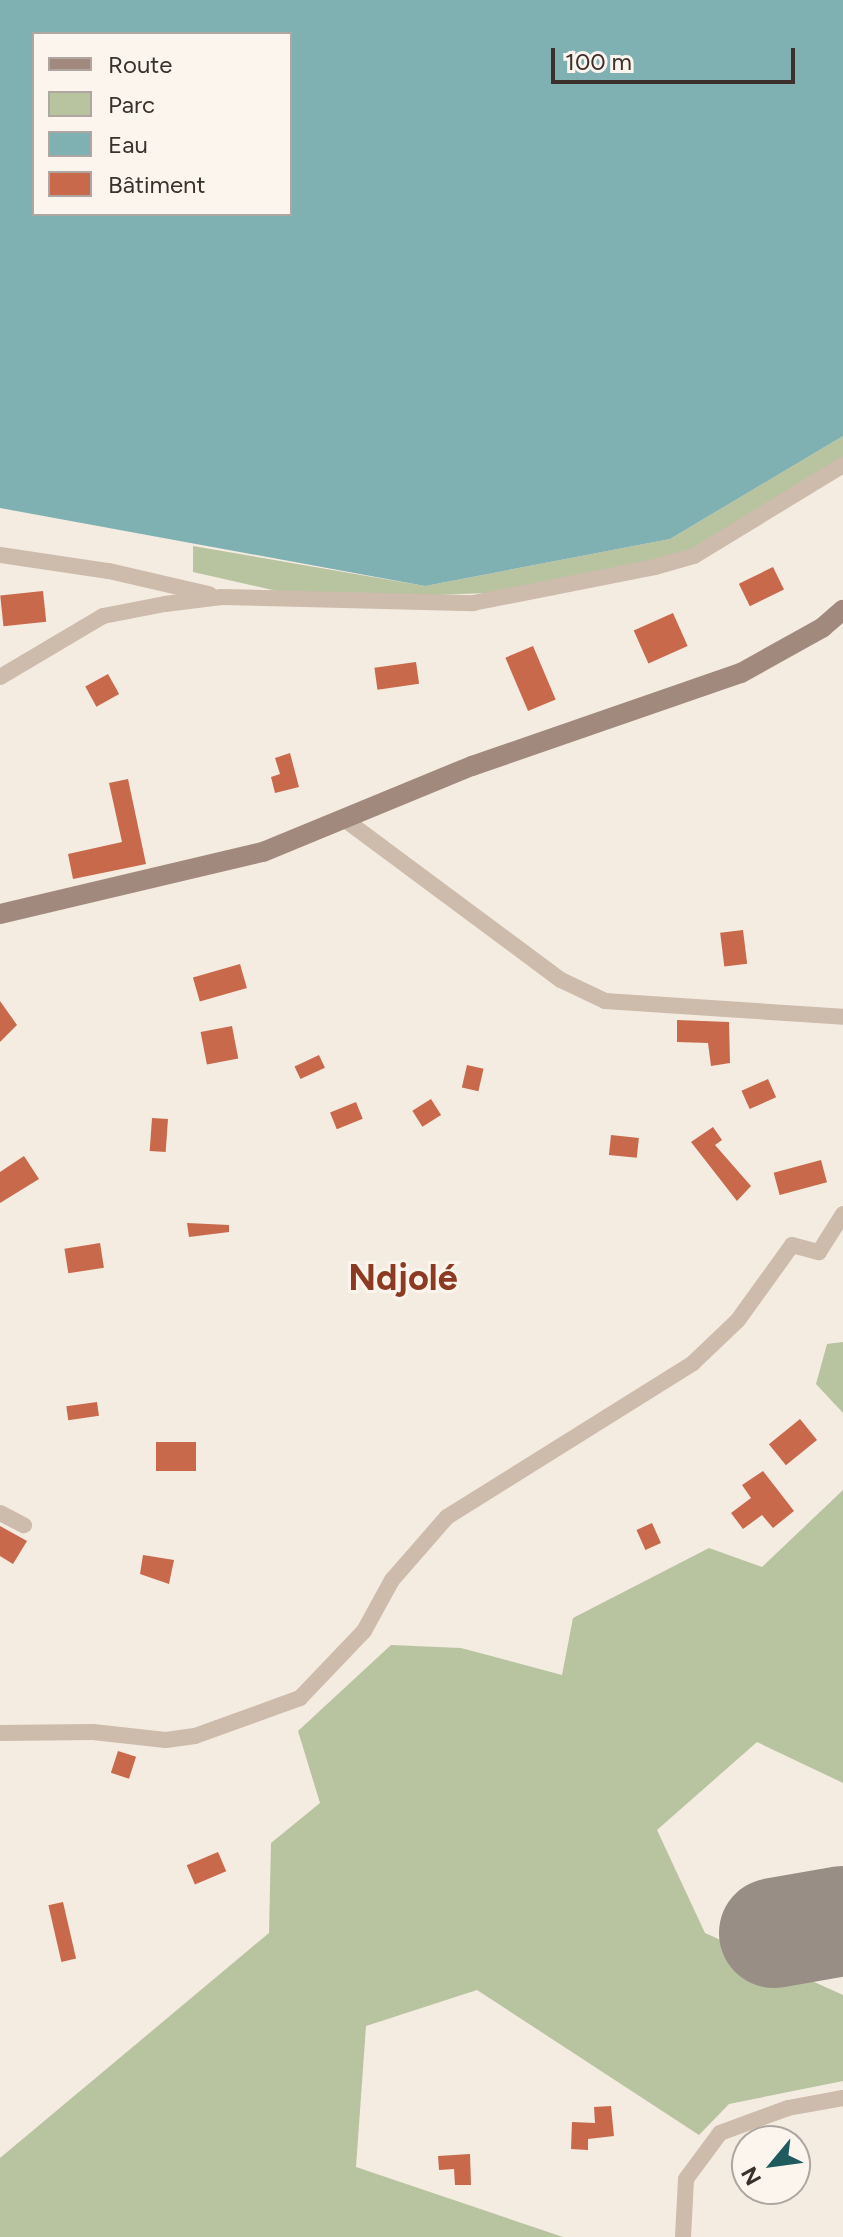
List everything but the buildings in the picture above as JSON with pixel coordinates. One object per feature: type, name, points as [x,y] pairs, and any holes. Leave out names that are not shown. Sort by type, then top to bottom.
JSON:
[{"type":"street","points":[[0,677],[103,616],[222,597],[473,603],[562,589],[694,556],[843,465]]},
{"type":"street","points":[[0,555],[109,571],[222,597]]},
{"type":"street","points":[[0,914],[263,852],[472,766],[741,673],[822,628],[843,610]]},
{"type":"street","points":[[344,819],[561,980],[605,1001],[843,1017]]},
{"type":"street","points":[[0,1733],[93,1732],[166,1740],[195,1736],[300,1698],[364,1631],[392,1580],[447,1517],[693,1363],[738,1320],[792,1245],[819,1252],[843,1214]]},
{"type":"street","points":[[0,1513],[24,1525]]},
{"type":"street","points":[[683,2237],[686,2179],[720,2133],[788,2108],[843,2098]]},
{"type":"green space","points":[[843,436],[843,458],[690,552],[511,592],[414,596],[277,591],[193,572],[193,546],[425,586],[670,539]]},
{"type":"green space","points":[[843,1342],[843,1413],[816,1384],[827,1344]]},
{"type":"green space","points":[[843,1490],[843,1783],[757,1742],[657,1830],[705,1933],[843,1995],[843,2081],[729,2104],[699,2135],[477,1990],[366,2026],[356,2167],[563,2237],[0,2237],[0,2158],[269,1933],[271,1843],[320,1803],[298,1731],[391,1645],[461,1648],[562,1675],[573,1618],[709,1548],[762,1567]]},
{"type":"water","points":[[0,0],[843,0],[843,436],[670,539],[425,586],[0,508]]},
{"type":"runway","points":[[774,1933],[843,1921]]},
{"type":"district","name":"Ndjolé","points":[[403,1278]]}]
